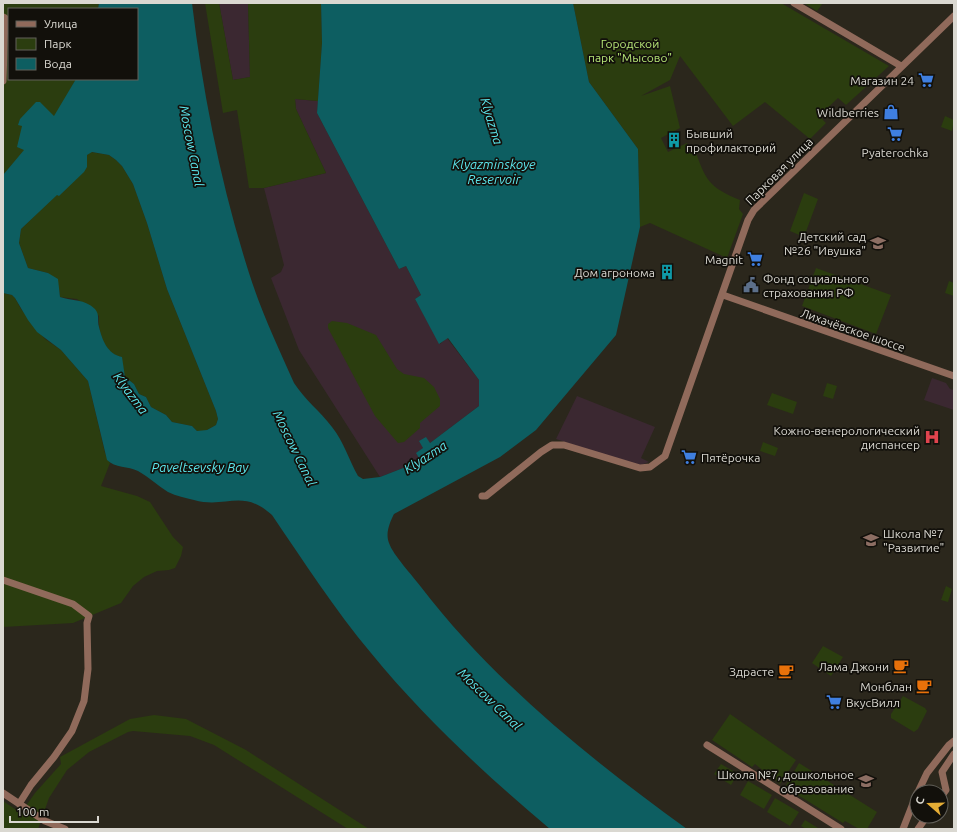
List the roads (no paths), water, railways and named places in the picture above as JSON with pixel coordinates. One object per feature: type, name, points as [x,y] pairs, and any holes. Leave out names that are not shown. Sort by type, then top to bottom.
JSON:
[{"type":"street","points":[[794,3],[901,66]]},
{"type":"street","name":"Парковая улица","points":[[482,496],[486,496],[552,445],[564,445],[640,468],[650,467],[665,456],[750,216],[754,210],[954,16]]},
{"type":"street","points":[[3,17],[5,18],[3,81]]},
{"type":"street","name":"Лихачёвское шоссе","points":[[722,295],[954,376]]},
{"type":"street","points":[[3,580],[73,604],[89,616],[87,623],[88,669],[84,701],[72,731],[54,757],[31,784],[20,804]]},
{"type":"street","points":[[922,784],[927,773],[949,744],[954,741]]},
{"type":"street","points":[[707,745],[841,829]]},
{"type":"street","points":[[945,784],[942,772],[953,755]]},
{"type":"street","points":[[3,792],[45,821],[65,829]]},
{"type":"street","points":[[903,829],[909,814]]},
{"type":"water","points":[[99,3],[192,3],[207,106],[230,207],[254,287],[270,329],[294,383],[336,433],[358,476],[363,479],[380,477],[416,463],[419,458],[416,453],[423,448],[419,441],[426,437],[430,443],[479,406],[479,380],[448,338],[439,344],[415,299],[421,295],[406,266],[399,269],[317,113],[322,43],[321,3],[573,3],[589,82],[638,149],[640,227],[616,335],[536,430],[500,457],[394,514],[388,528],[388,539],[391,548],[399,559],[449,622],[512,687],[579,747],[687,829],[550,829],[479,767],[434,723],[391,677],[345,620],[320,586],[272,515],[261,507],[243,501],[205,502],[174,495],[164,490],[138,471],[118,466],[107,460],[88,381],[61,350],[37,332],[15,298],[12,295],[3,293],[3,175],[24,150],[17,147],[22,126],[18,125],[20,119],[36,102],[40,102],[54,116],[75,80],[138,80],[138,8],[98,8]],"holes":[[[92,152],[109,155],[122,166],[133,184],[147,223],[167,289],[216,411],[218,419],[216,425],[207,430],[197,431],[192,426],[172,422],[166,415],[151,407],[146,397],[139,394],[134,384],[125,377],[122,357],[112,353],[106,345],[100,332],[95,309],[87,303],[60,297],[58,279],[48,273],[28,268],[19,243],[21,229],[84,172],[87,167],[87,155]]]},
{"type":"place","name":"Магазин 24","points":[[926,80]]},
{"type":"place","name":"Wildberries","points":[[891,112]]},
{"type":"place","name":"Pyaterochka","points":[[895,134]]},
{"type":"place","name":"Бывший профилакторий","points":[[674,140]]},
{"type":"place","name":"Детский сад №26 \"Ивушка\"","points":[[878,243]]},
{"type":"place","name":"Magnit","points":[[755,259]]},
{"type":"place","name":"Дом агронома","points":[[667,272]]},
{"type":"place","name":"Фонд социального страхования РФ","points":[[751,285]]},
{"type":"place","name":"Кожно-венерологический диспансер","points":[[932,437]]},
{"type":"place","name":"Пятёрочка","points":[[689,457]]},
{"type":"place","name":"Школа №7 \"Развитие\"","points":[[871,540]]},
{"type":"place","name":"Лама Джони","points":[[901,666]]},
{"type":"place","name":"Здрасте","points":[[786,671]]},
{"type":"place","name":"Монблан","points":[[924,686]]},
{"type":"place","name":"ВкусВилл","points":[[834,702]]},
{"type":"place","name":"Школа №7, дошкольное образование","points":[[866,781]]},
{"type":"park label","name":"Городской парк \"Мысово\"","points":[[630,50]]},
{"type":"water label","name":"Klyazma","points":[[492,121]]},
{"type":"water label","name":"Moscow Canal","points":[[192,146]]},
{"type":"water label","name":"Klyazminskoye Reservoir","points":[[494,172]]},
{"type":"water label","name":"Klyazma","points":[[131,393]]},
{"type":"water label","name":"Moscow Canal","points":[[295,448]]},
{"type":"water label","name":"Klyazma","points":[[425,457]]},
{"type":"water label","name":"Paveltsevsky Bay","points":[[200,467]]},
{"type":"water label","name":"Moscow Canal","points":[[490,699]]}]
